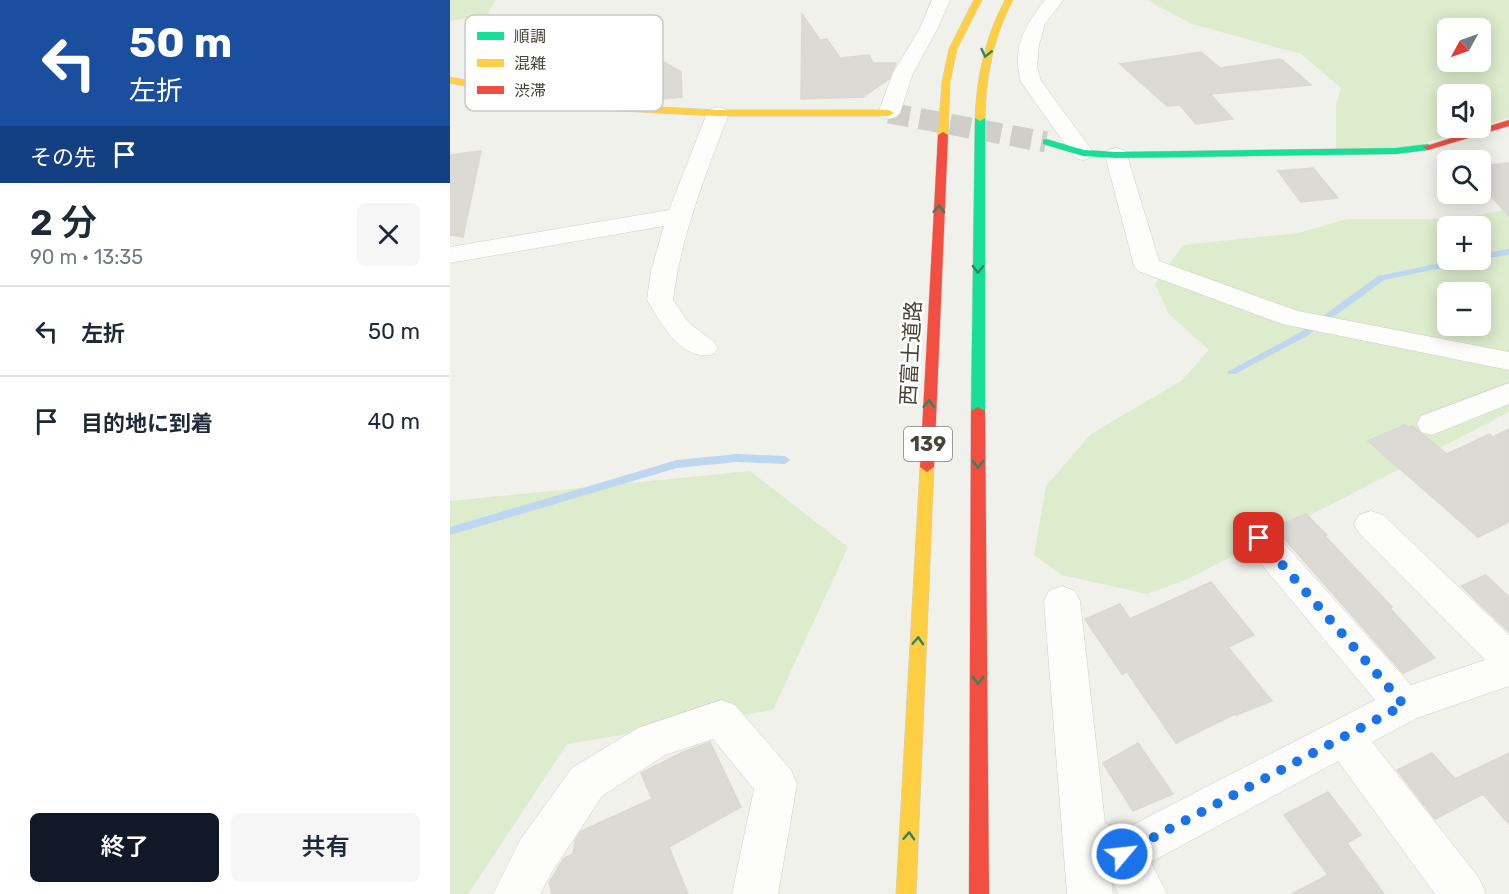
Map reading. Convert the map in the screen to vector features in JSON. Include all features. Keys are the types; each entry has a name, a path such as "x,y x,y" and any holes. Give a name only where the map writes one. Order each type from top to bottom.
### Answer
{"main road":[{"name":"西富士道路","path":"906,894 946,82 953,49 978,0"},
{"name":"139","path":"979,894 978,278 981,82 986,50 993,28 1009,0"},
{"path":"450,80 465,83"},
{"path":"663,110 718,113 889,113"},
{"path":"1046,142 1083,153 1116,155 1396,151 1423,148 1509,123"}],"street":[{"path":"889,113 903,73 928,30 941,0"},
{"path":"1054,0 1036,23 1029,45 1027,67 1031,82 1083,153"},
{"path":"704,348 679,329 660,300 664,271 679,216 718,113"},
{"path":"1116,155 1147,266 1292,318 1509,361"},
{"path":"450,255 679,216"},
{"path":"1432,424 1509,393"},
{"path":"1371,524 1509,659"},
{"path":"1259,538 1404,705"},
{"path":"1062,601 1104,845 1090,894"},
{"path":"1104,845 1344,737 1404,705 1509,669"},
{"path":"516,894 536,856 587,782 652,741 721,718 776,784 755,894"},
{"path":"1344,737 1463,894"},
{"path":"1104,845 1144,894"}],"green space":[{"path":"450,0 495,0 488,14 465,15 465,18 450,21"},
{"path":"1147,0 1509,0 1509,118 1491,123 1491,84 1437,84 1437,138 1442,138 1416,146 1336,152 1336,105 1341,88 1301,54 1192,24"},
{"path":"1509,209 1509,412 1188,579 1147,594 1062,575 1034,555 1046,486 1091,434 1181,381 1209,350 1169,314 1155,284 1183,245 1298,233 1347,219 1437,219 1437,270 1491,270 1491,216 1474,216"},
{"path":"750,471 848,547 773,710 567,744 468,894 450,894 450,501"}],"building":[{"path":"802,14 820,40 827,39 840,58 869,55 873,63 896,63 889,79 863,97 801,99"},
{"path":"1201,52 1220,68 1281,59 1311,85 1210,94 1233,119 1196,124 1180,105 1167,106 1120,64"},
{"path":"663,62 681,72 682,97 663,99"},
{"path":"481,151 463,237 450,235 450,155"},
{"path":"1509,163 1509,216 1491,196 1491,165"},
{"path":"1313,168 1338,198 1301,202 1278,171"},
{"path":"1405,425 1408,428 1412,426 1447,454 1490,434 1493,437 1509,429 1509,522 1478,537 1368,441"},
{"path":"1306,514 1392,607 1390,608 1435,658 1403,673 1274,527"},
{"path":"1486,575 1509,597 1509,632 1461,586"},
{"path":"1211,582 1254,635 1228,647 1272,701 1235,714 1176,743 1127,672 1122,674 1085,619 1120,604 1130,619"},
{"path":"710,742 741,807 669,847 688,894 552,894 549,883 564,858 573,854 575,841 581,831 652,799 641,773 683,752"},
{"path":"1138,743 1173,794 1133,811 1103,763"},
{"path":"1432,753 1455,779 1509,753 1509,824 1483,794 1435,819 1397,770"},
{"path":"1328,792 1361,835 1347,843 1384,894 1292,894 1328,875 1284,815"}],"waterway":[{"path":"1491,255 1509,252"},
{"path":"1232,372 1304,334 1381,278 1437,266"},
{"path":"450,531 677,464 737,458 785,460"}],"tunnel":[{"path":"889,113 1046,142"}],"traffic: fast":[{"path":"978,411 980,118"},
{"path":"1046,142 1083,153 1116,155 1396,151 1428,147"}],"traffic: slow":[{"path":"943,135 946,82 953,49 978,0"},
{"path":"980,118 982,87 990,43 1009,0"},
{"path":"450,80 465,83"},
{"path":"663,110 718,113 889,113"},
{"path":"906,894 927,467"}],"traffic: jam":[{"path":"1428,147 1509,123"},
{"path":"927,467 943,135"},
{"path":"978,411 979,894"}],"route":[{"path":"1122,854 1404,705 1259,538"}]}
